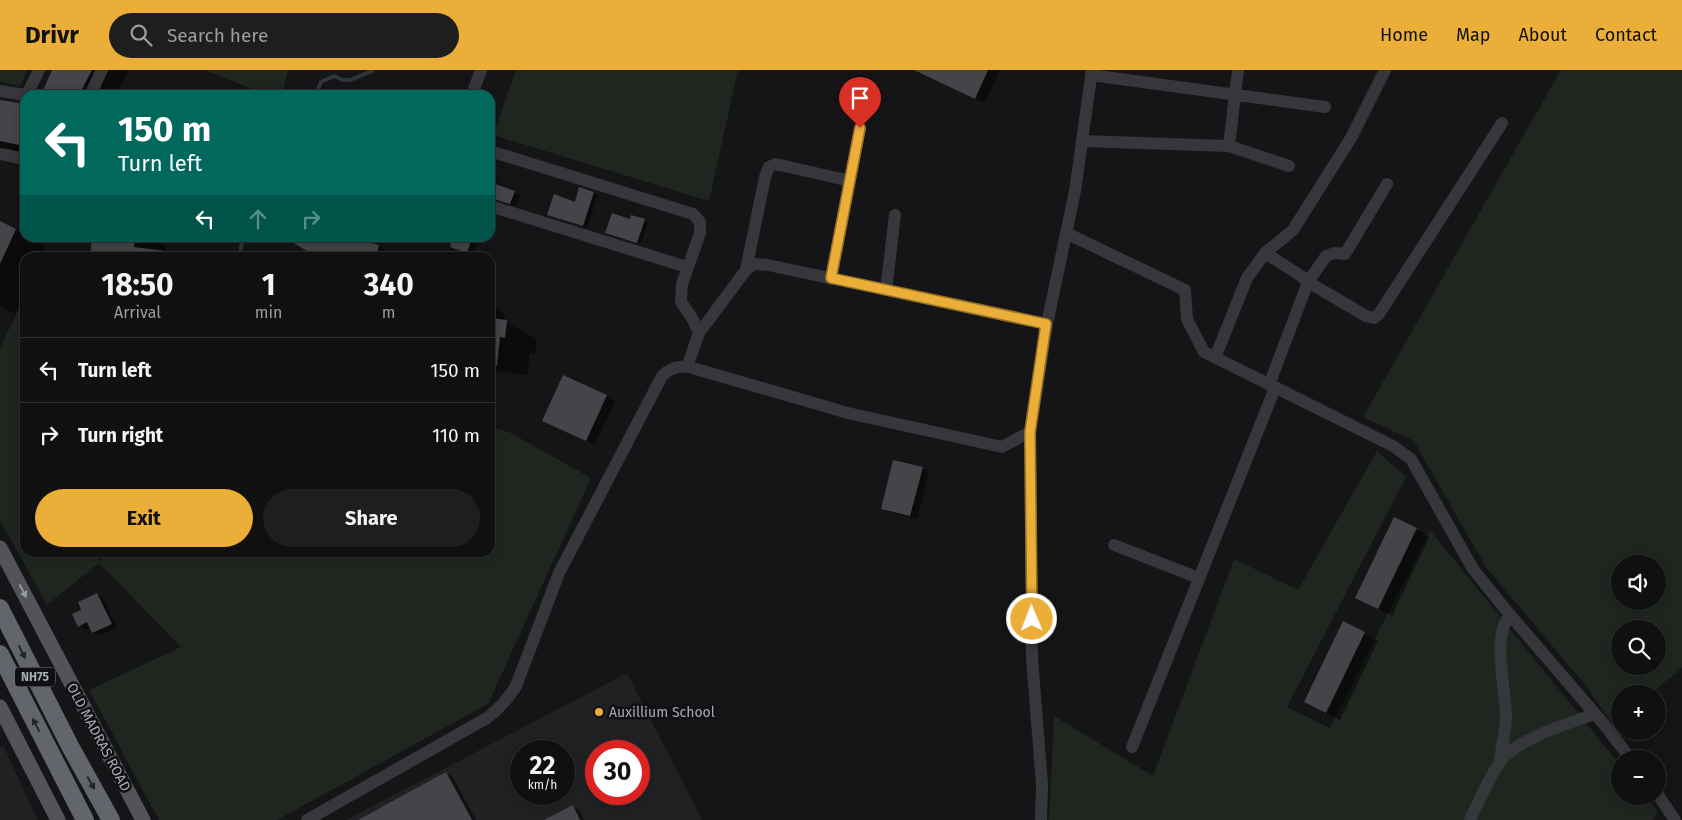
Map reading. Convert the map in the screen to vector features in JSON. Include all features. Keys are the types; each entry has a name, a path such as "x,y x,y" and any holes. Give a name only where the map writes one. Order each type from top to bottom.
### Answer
{"highway":[{"name":"OLD MADRAS ROAD","path":"0,608 70,746 111,820"},
{"name":"NH75","path":"0,654 85,820"}],"main road":[{"name":"OLD MADRAS ROAD","path":"0,548 143,820"},
{"path":"0,707 58,820"}],"street":[{"path":"29,90 39,70"},
{"path":"92,90 102,70"},
{"path":"474,90 481,70"},
{"path":"1229,146 1238,70"},
{"path":"1214,358 1247,278 1265,253 1293,230 1350,138 1385,70"},
{"path":"1041,820 1042,786 1032,657 1030,432 1046,324 1075,191 1091,73 1325,108"},
{"path":"0,91 20,94"},
{"path":"1265,253 1308,282 1366,316 1374,318 1379,314 1502,123"},
{"path":"831,278 860,128"},
{"path":"1082,141 1229,146 1289,166"},
{"path":"495,153 693,214 700,222 700,233 682,284 681,302 699,333"},
{"path":"0,154 20,158"},
{"path":"746,270 765,177 770,167 776,164 850,181"},
{"path":"1132,747 1272,386 1308,282 1326,256 1334,253 1345,254 1387,184"},
{"path":"495,208 687,267"},
{"path":"886,290 895,215"},
{"path":"1066,233 1185,290 1187,319 1204,352 1393,446 1411,459 1473,569 1624,750"},
{"path":"687,367 699,333 746,270 754,264 831,278 1046,324"},
{"path":"307,820 486,718 510,696 516,686 559,574 662,376 672,368 687,367 848,413 1002,447 1030,432"},
{"path":"1114,545 1199,578"},
{"path":"1470,820 1500,760 1506,719 1501,670 1502,632 1504,622 1510,615"},
{"path":"1500,760 1512,750 1544,732 1595,714"},
{"path":"1665,805 1676,820"}],"shaded area":[{"path":"0,70 27,70 20,86 0,82"},
{"path":"204,70 288,70 283,90 255,90"},
{"path":"516,70 738,70 709,201 495,136 495,129"},
{"path":"1561,70 1682,70 1682,668 1661,685 1611,685 1611,722 1587,687 1486,567 1414,441 1363,417"},
{"path":"20,306 20,556 0,520 0,348"},
{"path":"495,428 511,433 591,478 488,704 277,820 159,820 89,690 181,647 99,563 47,605 20,557 98,557 99,562 102,557 495,557"},
{"path":"1377,451 1406,477 1287,707 1330,728 1430,530 1611,754 1611,805 1652,805 1658,812 1652,820 1049,820 1054,716 1153,776 1234,559 1298,590"},
{"name":"Auxillium School","path":"627,673 702,820 346,820"},
{"path":"3,745 38,820 0,820 0,747"}],"building":[{"path":"52,70 92,70 82,90 43,90"},
{"path":"914,70 988,70 975,99"},
{"path":"0,100 20,103 20,145 0,141"},
{"path":"495,184 515,191 510,204 495,200"},
{"path":"579,187 594,192 583,226 547,215 554,194 575,202"},
{"path":"612,213 630,219 631,215 645,219 637,243 605,233"},
{"path":"0,221 16,229 0,264"},
{"path":"92,242 135,242 134,247 166,251 166,252 91,252"},
{"path":"292,242 367,242 379,245 377,252 309,252"},
{"path":"452,242 471,242 467,252 450,247"},
{"path":"495,319 507,320 505,338 500,337 497,366 495,366"},
{"path":"563,375 607,395 586,441 542,421"},
{"path":"893,460 923,467 910,516 881,509"},
{"path":"1394,517 1417,528 1378,609 1355,598"},
{"path":"97,593 112,624 92,633 87,622 78,627 72,614 81,610 78,602"},
{"path":"1343,621 1365,632 1326,713 1304,702"},
{"path":"446,772 472,820 358,820"},
{"path":"573,805 580,820 544,820"}],"waterway":[{"path":"318,90 321,82 334,76 343,80 350,80 372,71"},
{"path":"240,252 243,242"}],"place":[{"name":"Auxillium School","path":"599,712"}],"route":[{"path":"860,128 831,278 1046,324 1030,432 1032,619"}]}
